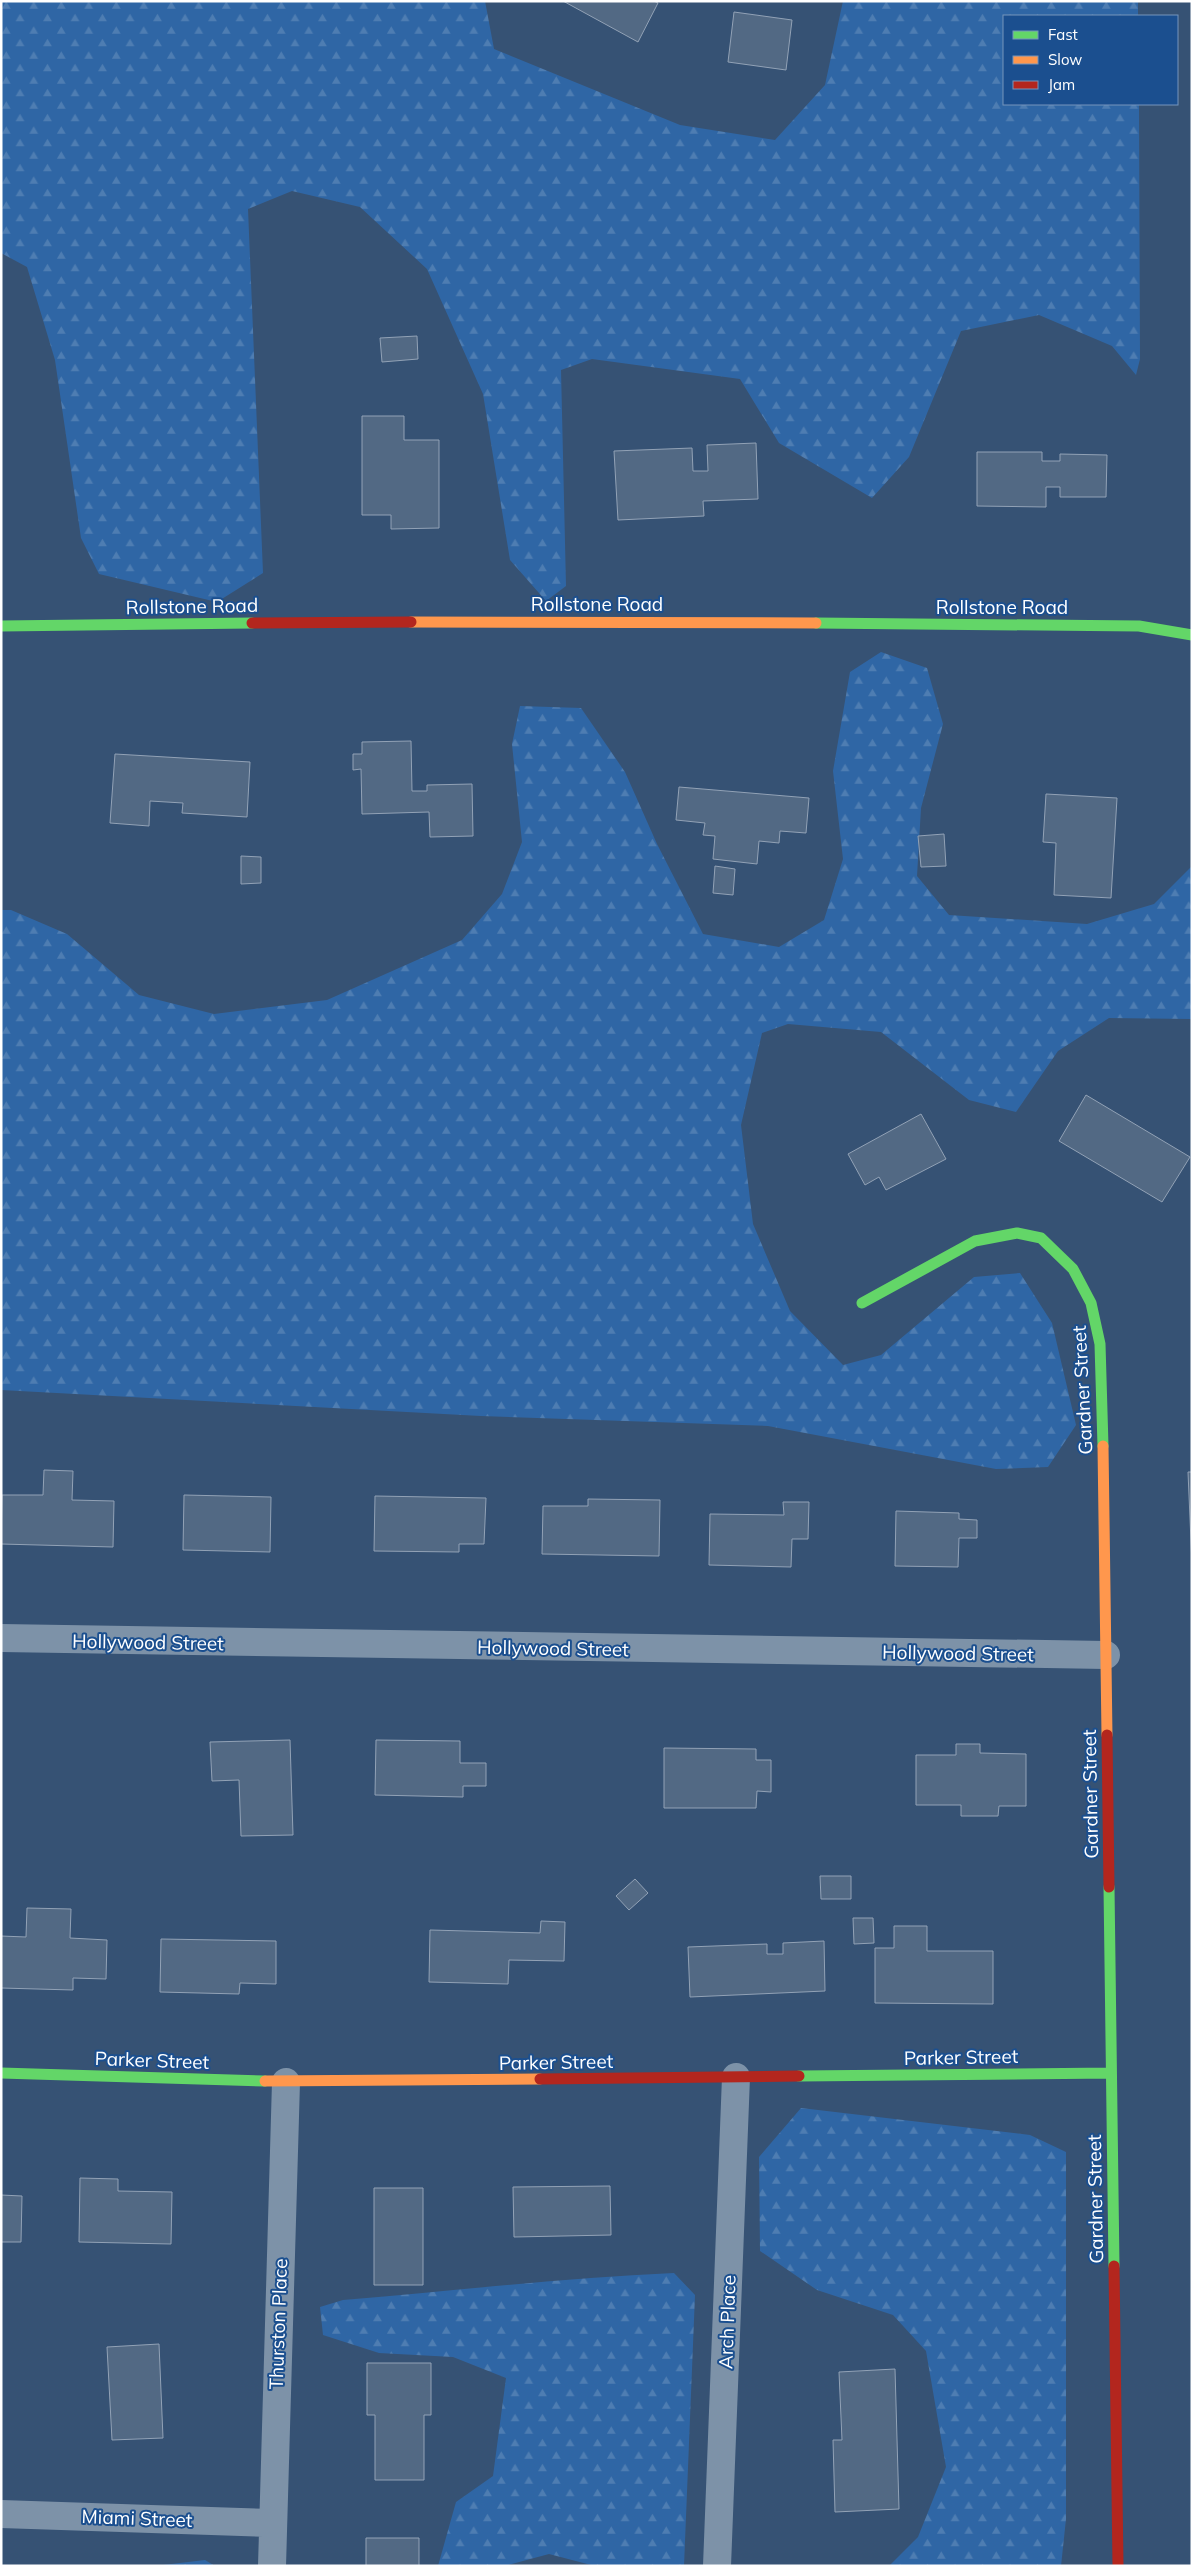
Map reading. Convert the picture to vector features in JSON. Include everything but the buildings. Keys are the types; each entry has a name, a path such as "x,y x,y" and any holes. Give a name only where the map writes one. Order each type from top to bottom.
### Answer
{"street":[{"name":"Rollstone Road","path":"1,626 484,621 1090,625 1139,626 1192,635"},
{"name":"Gardner Street","path":"862,1303 975,1241 998,1235 1017,1233 1041,1238 1073,1269 1091,1303 1100,1344 1118,2566"},
{"name":"Hollywood Street","path":"1,1638 1106,1655"},
{"name":"Parker Street","path":"1,2073 286,2082 1111,2073"},
{"name":"Arch Place","path":"718,2566 736,2077"},
{"name":"Thurston Place","path":"272,2566 286,2082"},
{"name":"Miami Street","path":"1,2514 272,2523"}],"green space":[{"path":"1,1 485,1 494,49 680,125 775,140 825,85 843,1 1138,1 1138,15 1003,15 1003,105 1139,105 1140,359 1136,375 1112,346 1039,315 961,331 909,457 872,498 779,443 740,379 592,359 561,370 566,586 546,601 510,560 483,394 427,269 360,207 292,191 248,209 263,573 217,602 99,574 81,538 55,360 27,267 1,253"},
{"path":"881,652 927,668 943,724 921,808 917,876 949,915 1087,924 1154,904 1192,866 1192,1019 1109,1018 1058,1051 1016,1112 969,1100 881,1032 788,1024 762,1033 741,1125 753,1224 790,1311 843,1365 881,1355 974,1277 1020,1273 1052,1323 1076,1425 1048,1467 996,1469 768,1426 481,1416 1,1390 1,910 11,910 67,934 139,995 214,1014 327,1000 462,940 502,894 522,842 512,744 520,706 581,708 625,772 657,844 703,934 779,947 824,920 843,859 833,771 850,672"},
{"path":"801,2108 1030,2135 1066,2152 1066,2519 1061,2566 889,2566 918,2537 946,2467 926,2351 893,2315 817,2290 760,2251 759,2157"},
{"path":"674,2273 695,2295 684,2566 595,2566 549,2554 504,2566 438,2566 456,2502 493,2476 506,2378 453,2357 379,2353 323,2335 320,2307 343,2300 549,2281"},
{"path":"205,2560 215,2566 161,2566 163,2565"}],"traffic: fast":[{"path":"1,626 252,623"},
{"path":"816,623 1139,626 1192,635"},
{"path":"862,1303 975,1241 1017,1233 1041,1238 1073,1269 1091,1303 1100,1344 1103,1446"},
{"path":"1109,1887 1114,2266"},
{"path":"1,2073 265,2081"},
{"path":"799,2076 1111,2073"}],"traffic: slow":[{"path":"411,622 816,623"},
{"path":"1103,1446 1107,1735"},
{"path":"265,2081 540,2079"}],"traffic: jam":[{"path":"252,623 411,622"},
{"path":"1107,1735 1109,1887"},
{"path":"540,2079 799,2076"},
{"path":"1114,2266 1118,2566"}]}
